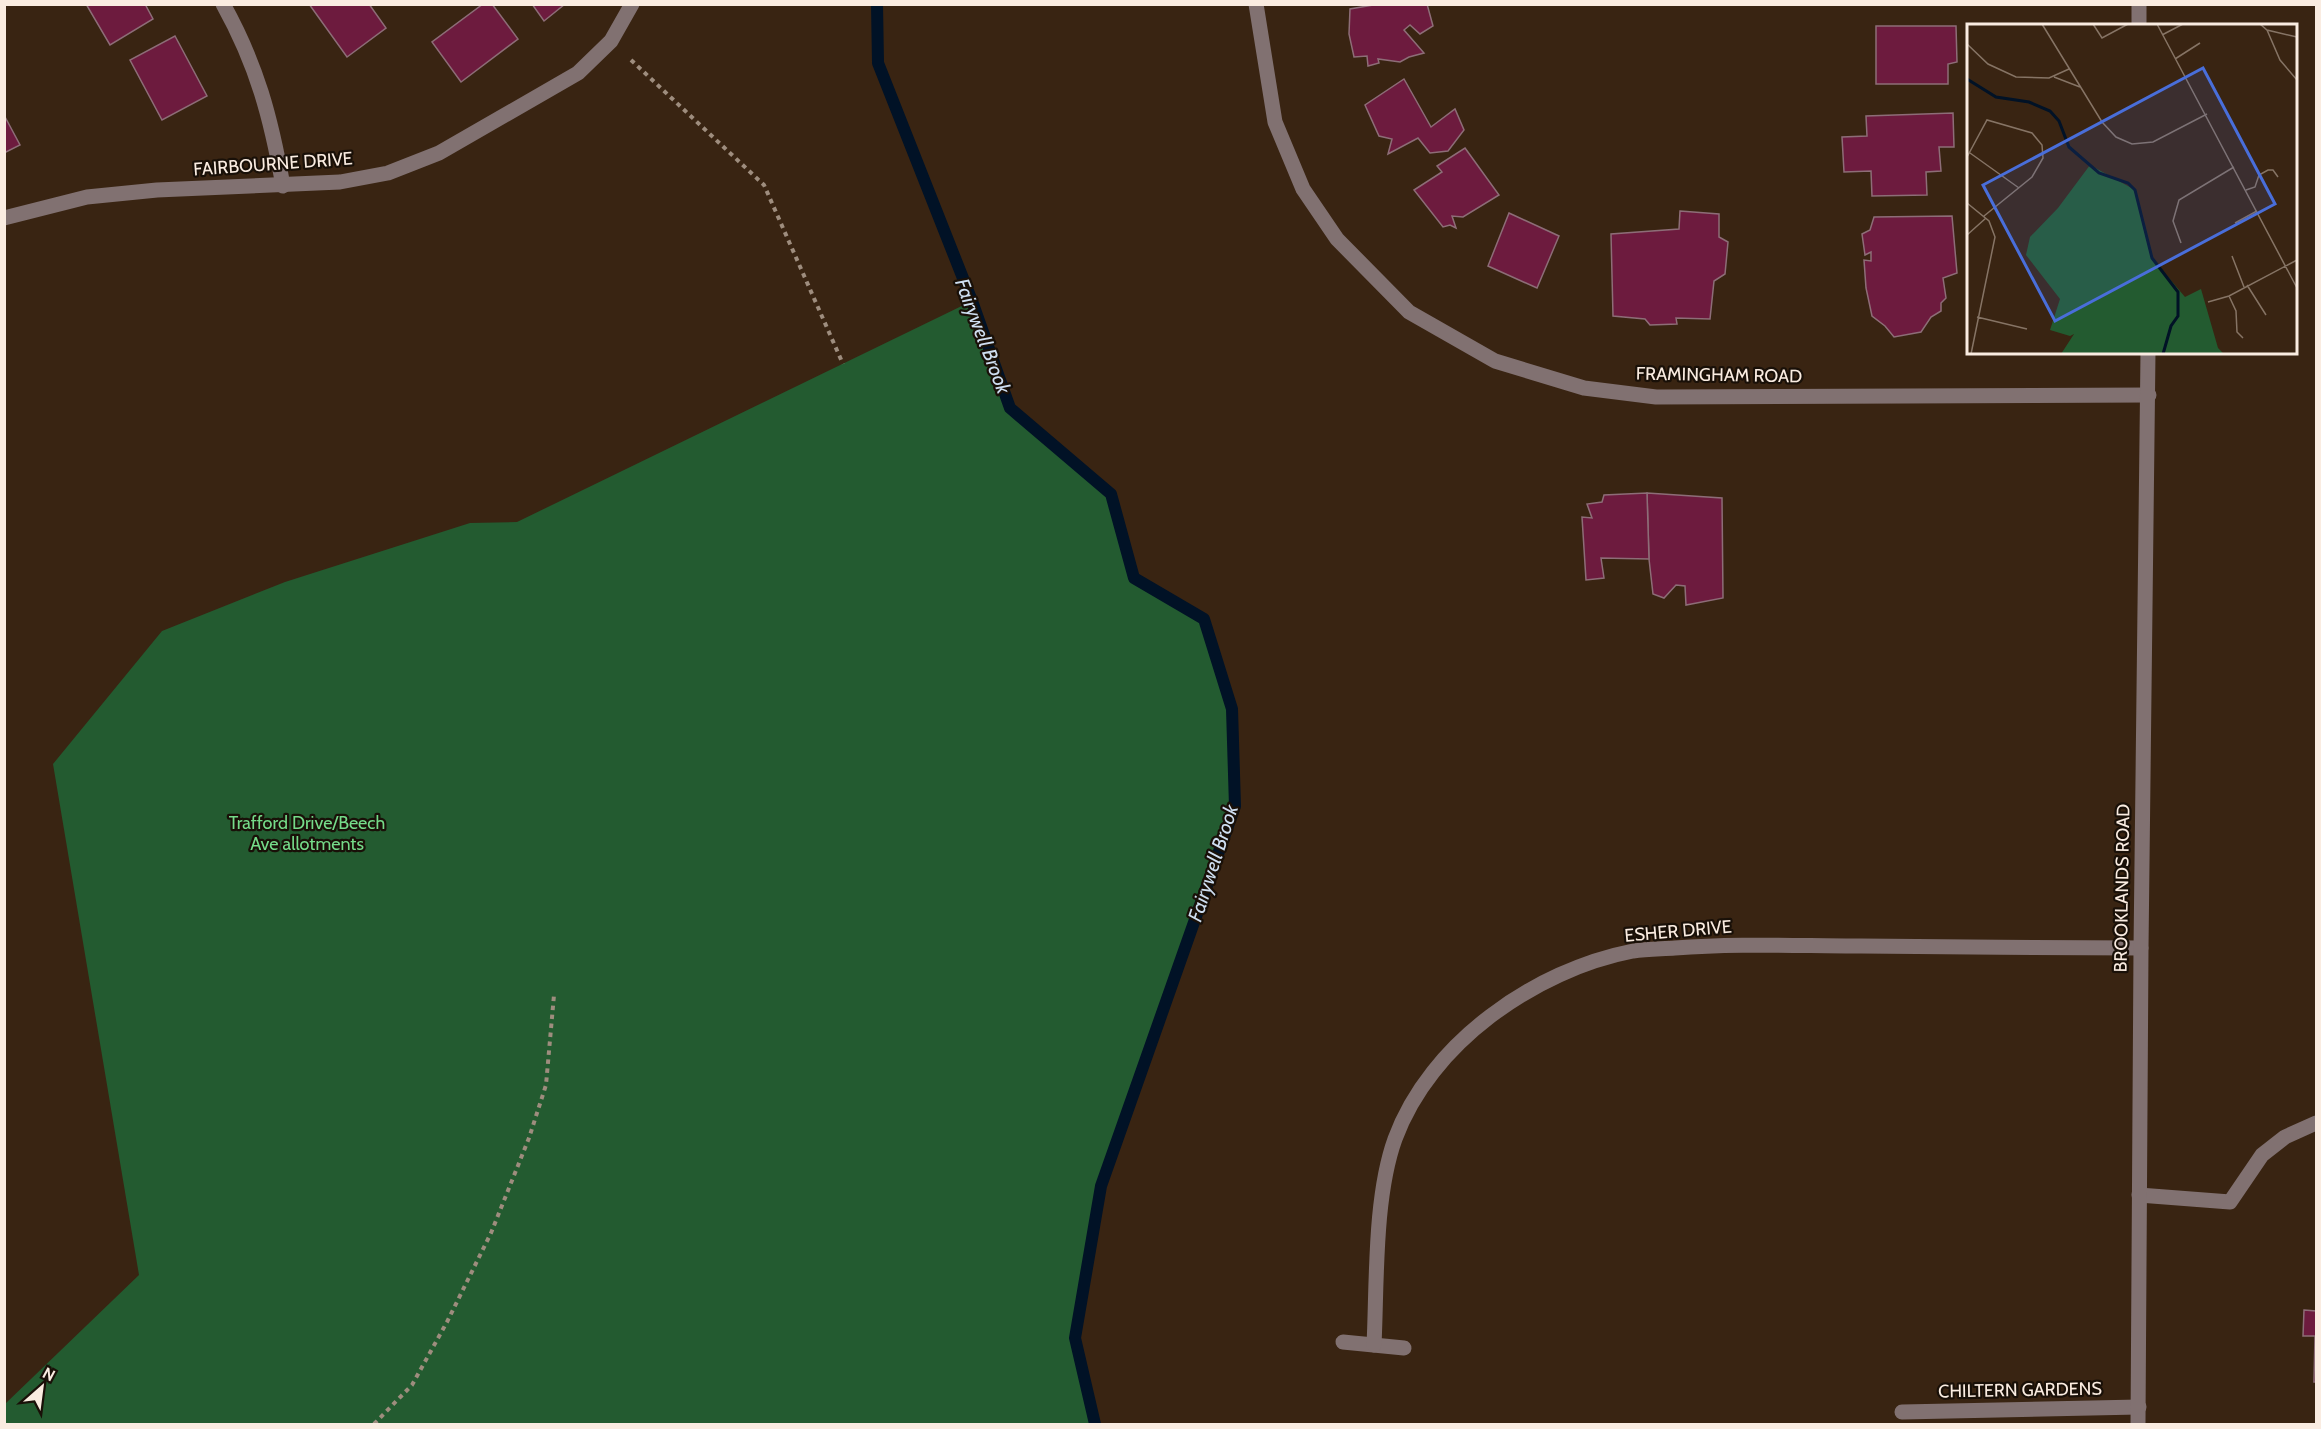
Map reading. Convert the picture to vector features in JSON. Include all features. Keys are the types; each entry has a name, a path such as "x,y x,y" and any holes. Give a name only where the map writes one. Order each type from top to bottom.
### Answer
{"street":[{"path":"223,4 239,32 259,80 273,129 283,186"},
{"name":"FAIRBOURNE DRIVE","path":"4,218 87,197 157,190 340,182 388,173 439,153 578,73 611,41 632,4"},
{"name":"FRAMINGHAM ROAD","path":"1256,4 1275,122 1303,189 1337,238 1409,312 1495,361 1584,388 1656,397 2149,395"},
{"path":"2139,4 2139,24"},
{"name":"BROOKLANDS ROAD","path":"2138,1425 2148,354"},
{"name":"ESHER DRIVE","path":"1374,1345 1381,1209 1389,1160 1401,1127 1422,1087 1455,1047 1483,1020 1545,982 1590,963 1634,951 1709,945 2141,948"},
{"path":"2139,1194 2230,1202 2262,1155 2285,1137 2316,1123"},
{"path":"1343,1342 1404,1348"},
{"name":"CHILTERN GARDENS","path":"1902,1412 2139,1407"}],"path":[{"path":"611,41 764,185 843,364"},
{"path":"374,1425 412,1386 491,1233 529,1138 546,1085 554,995"}],"green space":[{"name":"Trafford Drive/Beech Ave allotments","path":"972,301 1010,408 1111,494 1134,578 1204,619 1232,709 1235,806 1101,1186 1075,1338 1095,1424 5,1424 5,1404 139,1275 53,764 162,631 285,582 470,523 517,522"}],"building":[{"path":"86,4 145,4 153,19 110,45"},
{"path":"309,4 369,4 386,28 347,57"},
{"path":"483,4 492,4 518,39 461,82 432,42"},
{"path":"532,4 565,4 544,21"},
{"path":"1379,4 1427,4 1433,26 1420,34 1410,25 1404,30 1424,53 1400,62 1378,59 1379,63 1368,66 1367,56 1354,57 1349,34 1350,9"},
{"path":"1876,26 1956,26 1957,62 1948,64 1948,84 1876,84"},
{"path":"175,36 207,96 162,120 130,60"},
{"path":"1404,79 1431,127 1455,109 1464,130 1448,151 1430,153 1418,138 1388,154 1392,139 1379,136 1365,105"},
{"path":"1953,113 1954,147 1939,147 1941,171 1926,172 1927,195 1872,196 1871,171 1844,172 1842,137 1867,136 1866,116"},
{"path":"4,115 20,145 4,153"},
{"path":"1465,148 1499,195 1463,217 1452,216 1456,228 1450,225 1443,227 1414,190 1442,172 1437,166"},
{"path":"1680,211 1719,214 1719,237 1728,242 1725,274 1714,281 1710,319 1676,318 1677,324 1650,325 1645,319 1613,316 1611,234 1679,229"},
{"path":"1509,213 1559,236 1537,288 1488,266"},
{"path":"1952,216 1957,273 1943,278 1946,298 1941,303 1941,311 1931,317 1921,332 1894,337 1872,316 1866,288 1864,260 1871,261 1871,252 1865,255 1862,234 1870,230 1874,217"},
{"path":"1647,493 1722,498 1723,598 1686,605 1685,586 1676,585 1664,598 1653,594 1649,559"},
{"path":"1647,493 1649,559 1601,558 1604,578 1586,580 1582,517 1592,518 1587,504 1602,502 1604,495"},
{"path":"2304,1310 2316,1311 2316,1382 2314,1382 2315,1336 2303,1336"}],"waterway":[{"name":"Fairywell Brook","path":"877,4 878,63 972,301 1010,408 1111,494 1134,578 1204,619 1232,709 1235,806 1101,1186 1075,1338 1095,1424"}]}
